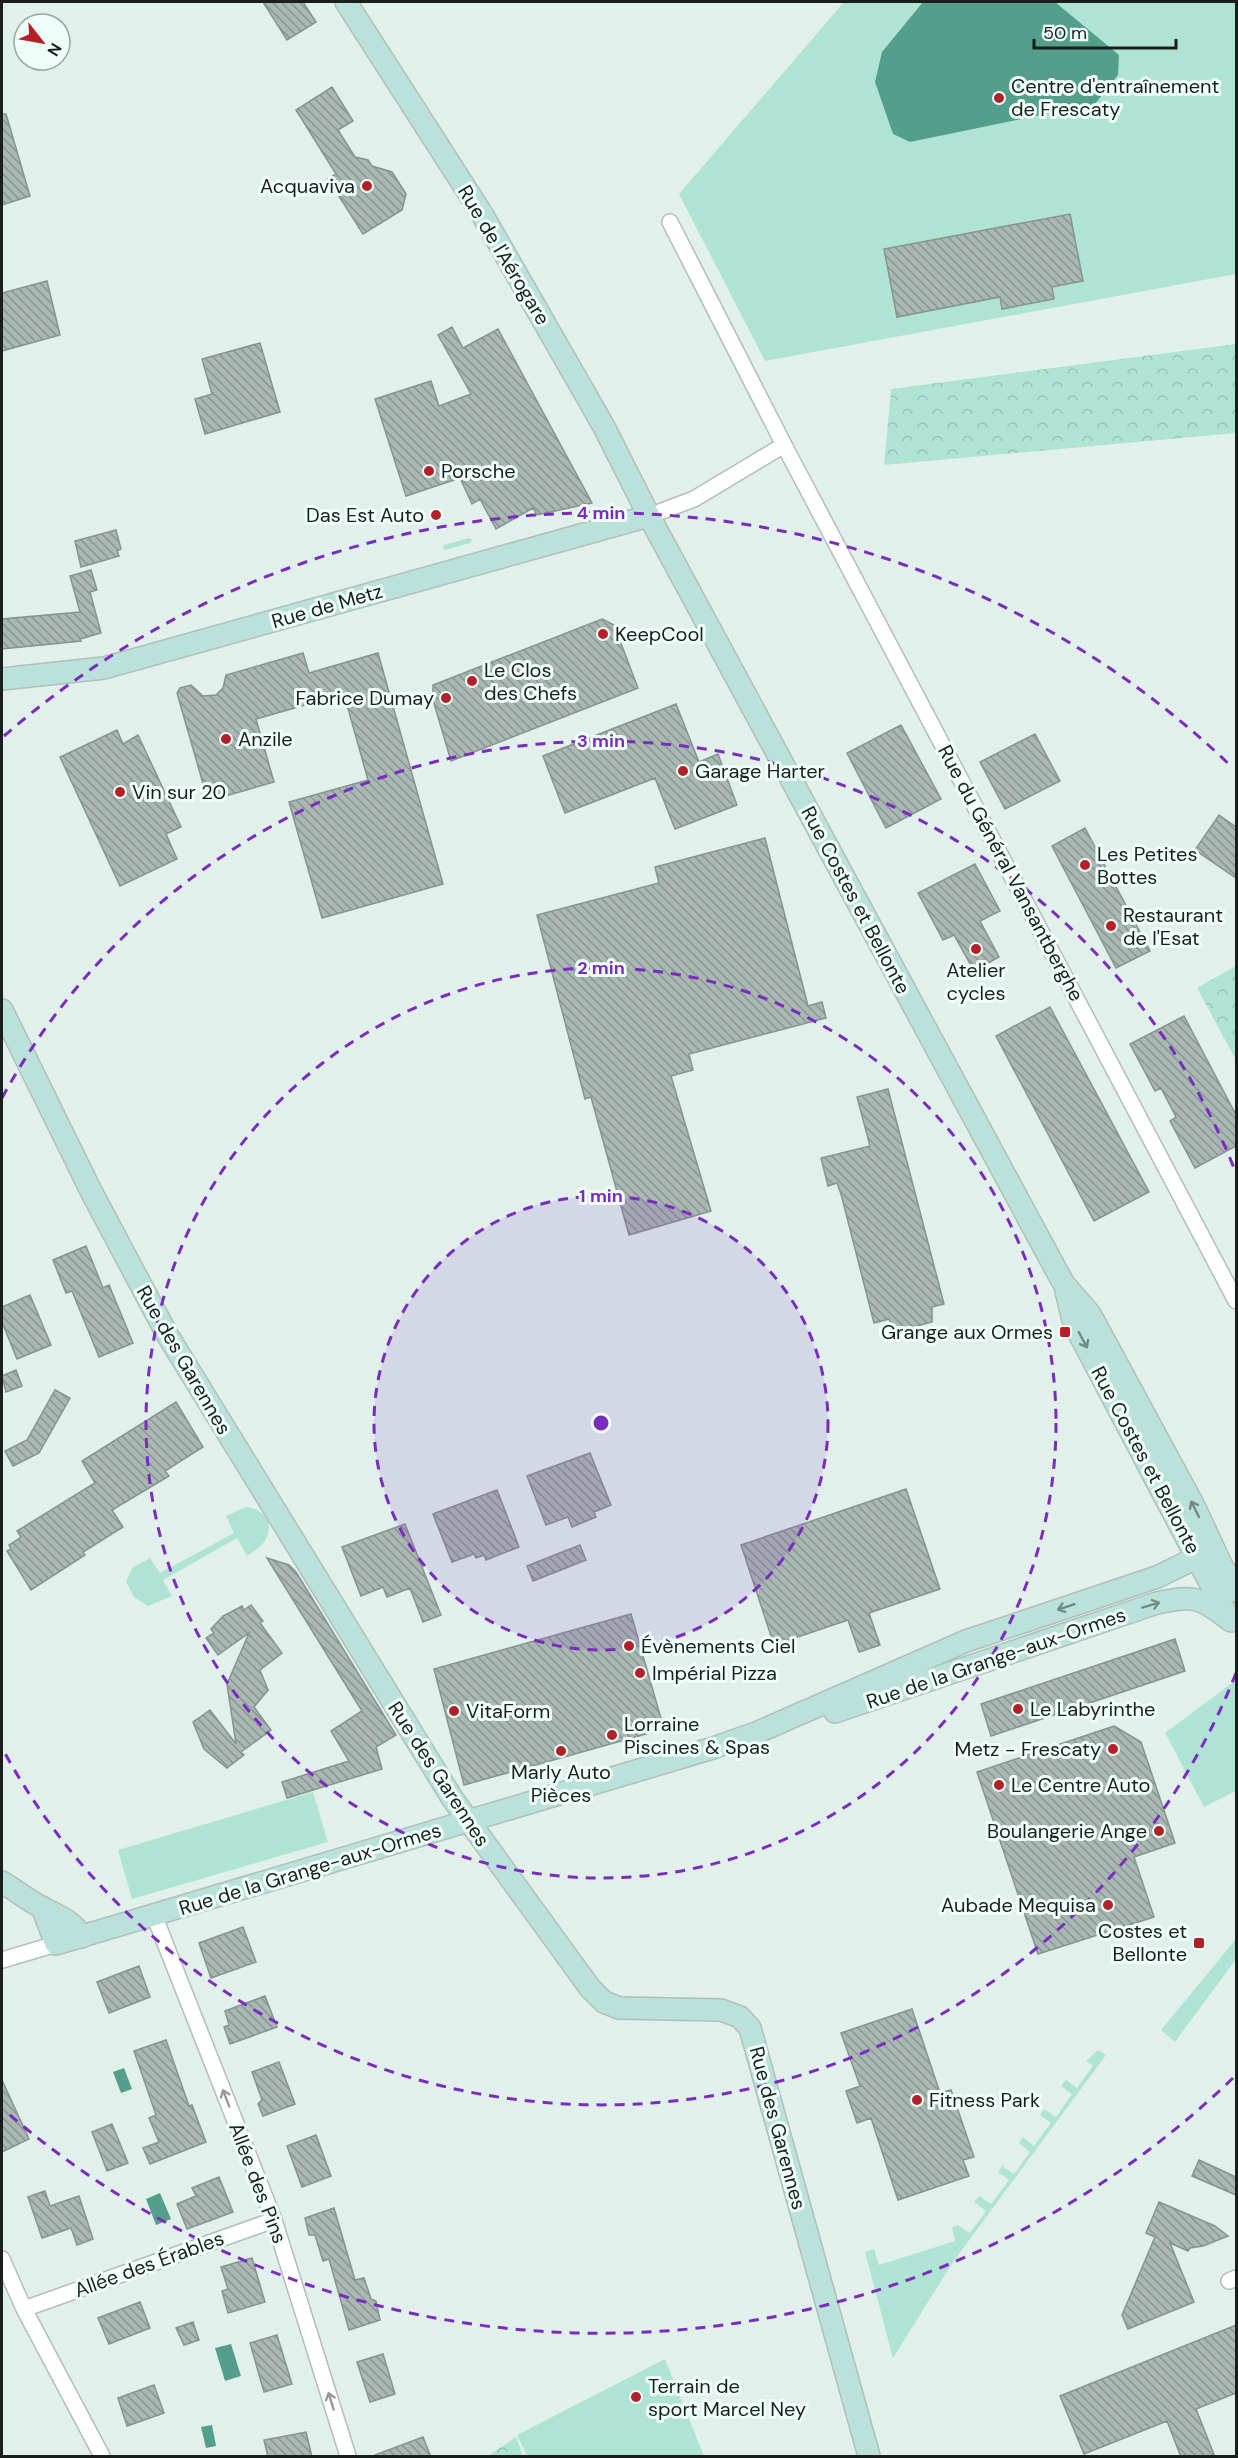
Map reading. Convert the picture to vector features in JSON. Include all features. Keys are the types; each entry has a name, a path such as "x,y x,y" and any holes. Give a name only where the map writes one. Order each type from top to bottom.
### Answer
{"street":[{"name":"Rue de l'Aérogare","path":"346,2 472,198 603,424 649,516"},
{"name":"Rue du Général Vansantberghe","path":"670,222 784,445 1236,1301"},
{"path":"649,516 694,499 784,445"},
{"name":"Rue de Metz","path":"2,679 104,668 649,516"},
{"name":"Rue Costes et Bellonte","path":"649,516 1064,1284 1090,1314 1194,1506 1236,1591"},
{"name":"Rue des Garennes","path":"2,1010 97,1203 168,1336 301,1556 469,1821 590,1988 604,2002 630,2010 722,2010 740,2017 750,2028 869,2457"},
{"name":"Rue Costes et Bellonte","path":"1064,1284 1074,1324 1234,1627"},
{"path":"1198,1557 1220,1562"},
{"name":"Rue de la Grange-aux-Ormes","path":"756,1733 966,1641 1157,1577 1198,1557"},
{"name":"Rue de la Grange-aux-Ormes","path":"2,1960 686,1757 756,1733 845,1709 1157,1603 1187,1597 1208,1604 1234,1627"},
{"path":"2,1882 42,1907 59,1914 76,1927 82,1937"},
{"path":"42,1907 56,1944"},
{"name":"Allée des Pins","path":"154,1915 274,2220 348,2457"},
{"name":"Allée des Érables","path":"24,2309 274,2220"},
{"path":"2,2259 24,2309 102,2457"}],"green space":[{"name":"Centre d'entraînement de Frescaty","path":"844,2 1236,2 1236,274 765,361 679,194"},
{"path":"1236,344 1236,433 884,465 891,389"},
{"path":"469,538 472,540 470,543 445,550 442,548 444,545"},
{"path":"1236,966 1236,1060 1197,988"},
{"path":"246,1507 253,1508 268,1520 267,1537 257,1549 247,1556 237,1538 163,1580 172,1596 148,1606 134,1597 126,1582 132,1568 150,1558 160,1573 234,1533 226,1516"},
{"path":"1236,1680 1236,1791 1204,1807 1165,1733"},
{"path":"313,1792 328,1842 132,1899 118,1850"},
{"path":"1236,1939 1236,1959 1175,2042 1161,2030"},
{"path":"1098,2050 1106,2055 953,2262 893,2358 865,2252 874,2249 879,2265 955,2241 952,2227 958,2225 970,2233 986,2211 974,2202 979,2196 991,2204 1009,2180 998,2172 1002,2166 1014,2174 1030,2152 1019,2143 1023,2137 1034,2146 1051,2123 1040,2115 1044,2109 1056,2117 1072,2094 1061,2086 1066,2080 1077,2088 1093,2066 1086,2061"},
{"name":"Terrain de sport Marcel Ney","path":"665,2359 704,2456 527,2456 517,2435"},
{"path":"516,2437 523,2456 488,2456"}],"shaded area":[{"path":"923,2 1055,2 1119,55 1118,75 1095,104 910,142 893,134 875,82 882,52"},
{"path":"124,2068 132,2089 121,2093 113,2072"},
{"path":"160,2193 171,2219 156,2225 146,2199"},
{"path":"231,2344 241,2376 225,2381 215,2348"},
{"path":"212,2425 216,2446 206,2448 201,2427"}],"building":[{"path":"263,2 303,2 316,22 287,40"},
{"name":"Acquaviva","path":"332,87 353,121 338,130 355,157 368,160 372,166 392,172 406,194 402,210 363,234 328,179 336,174 296,110"},
{"path":"2,114 6,114 30,196 2,205"},
{"path":"1070,214 1083,281 1052,287 1054,299 1002,309 1000,297 897,317 884,249"},
{"path":"47,281 60,335 2,351 2,293"},
{"path":"452,327 463,348 498,329 592,503 537,515 533,508 496,529 480,499 472,504 460,478 406,496 375,399 431,381 439,406 471,394 438,335"},
{"path":"260,343 280,412 205,434 195,399 212,394 202,359"},
{"path":"116,530 121,549 117,551 119,556 81,567 75,541"},
{"path":"91,570 97,590 90,592 101,633 80,639 81,641 2,649 2,619 80,612 70,576"},
{"path":"602,619 614,625 638,688 451,761 433,700 433,685"},
{"path":"303,653 309,673 378,653 443,884 322,918 289,802 368,780 344,694 256,719 274,782 208,801 177,693 180,688 191,685 203,696 216,695 223,688 226,675"},
{"path":"676,704 699,762 718,754 737,805 675,829 655,778 565,813 543,756"},
{"path":"901,725 941,799 886,828 847,753"},
{"name":"Vin sur 20","path":"117,730 123,744 138,735 181,827 166,834 177,859 120,886 60,757"},
{"path":"1035,734 1060,781 1005,809 980,762"},
{"path":"1219,815 1236,827 1236,878 1195,850"},
{"path":"1085,828 1150,951 1116,968 1052,846"},
{"path":"765,838 808,1006 822,1002 826,1018 689,1054 693,1070 671,1076 711,1211 629,1235 591,1097 585,1099 537,915 659,883 655,867"},
{"path":"975,864 1000,911 980,921 999,957 974,971 954,935 943,940 918,893"},
{"path":"1050,1007 1149,1192 1094,1221 996,1036"},
{"path":"1184,1016 1236,1115 1236,1146 1195,1168 1170,1121 1176,1117 1161,1088 1155,1091 1130,1044"},
{"path":"888,1089 944,1304 932,1307 932,1322 894,1332 889,1319 874,1323 841,1194 837,1183 828,1186 821,1158 870,1146 857,1097"},
{"path":"86,1246 103,1288 109,1285 133,1343 99,1357 72,1291 66,1293 53,1260"},
{"path":"30,1295 51,1345 17,1359 2,1322 2,1307"},
{"path":"16,1370 22,1386 6,1392 2,1376"},
{"path":"55,1390 70,1398 39,1453 13,1466 5,1451 27,1440"},
{"path":"176,1402 203,1447 165,1471 169,1476 112,1510 123,1527 83,1552 85,1555 31,1590 7,1551 11,1549 9,1545 21,1537 17,1531 95,1483 82,1461"},
{"path":"590,1453 611,1505 594,1512 596,1517 572,1527 568,1517 546,1525 527,1476"},
{"path":"906,1489 940,1589 869,1613 880,1645 859,1652 848,1620 774,1645 741,1545"},
{"path":"497,1490 519,1547 486,1560 484,1555 476,1558 474,1554 452,1562 433,1514"},
{"path":"405,1524 441,1615 423,1622 410,1588 387,1597 383,1587 361,1596 342,1547"},
{"path":"580,1545 586,1560 533,1581 527,1566"},
{"path":"267,1558 289,1565 296,1572 396,1735 376,1747 382,1769 287,1798 282,1782 349,1761 331,1731 362,1711"},
{"path":"251,1605 263,1621 260,1623 282,1653 260,1670 268,1690 254,1707 271,1730 241,1752 244,1755 227,1768 204,1749 193,1722 210,1710 236,1744 227,1684 249,1633 218,1655 206,1638 214,1633 211,1629 223,1616 242,1606 244,1610"},
{"path":"631,1614 664,1729 464,1785 434,1669"},
{"path":"1175,1639 1185,1671 991,1736 981,1704"},
{"path":"1114,1726 1141,1742 1175,1843 1134,1857 1154,1917 1038,1954 977,1772"},
{"path":"243,1927 256,1962 211,1978 199,1943"},
{"path":"139,1966 150,1997 109,2013 97,1982"},
{"path":"265,1996 277,2027 230,2044 224,2027 229,2025 225,2011"},
{"path":"912,2009 940,2093 951,2090 974,2157 963,2160 969,2176 898,2200 871,2118 857,2123 846,2091 860,2086 841,2033"},
{"path":"166,2040 189,2106 192,2105 206,2142 150,2164 143,2148 159,2142 149,2118 156,2115 134,2051"},
{"path":"279,2062 295,2104 263,2116 258,2104 262,2100 252,2072"},
{"path":"2,2080 29,2139 2,2152"},
{"path":"112,2124 128,2163 107,2171 92,2132"},
{"path":"316,2135 331,2176 302,2187 287,2146"},
{"path":"1199,2160 1236,2177 1236,2195 1192,2176"},
{"path":"219,2177 233,2212 187,2229 177,2204 196,2196 192,2188"},
{"path":"45,2191 50,2206 79,2196 93,2239 77,2245 71,2228 42,2238 28,2197"},
{"path":"1159,2202 1215,2226 1228,2236 1203,2246 1190,2248 1188,2251 1170,2243 1194,2302 1128,2329 1122,2315 1155,2237 1146,2233"},
{"path":"334,2208 355,2280 364,2278 371,2299 376,2301 380,2320 349,2330 329,2259 323,2261 315,2235 309,2235 305,2218"},
{"path":"252,2258 265,2302 228,2313 222,2291 228,2289 221,2267"},
{"path":"140,2302 150,2328 109,2344 98,2318"},
{"path":"193,2322 199,2340 184,2345 176,2328"},
{"path":"1236,2325 1236,2393 1196,2409 1215,2457 1181,2457 1167,2421 1084,2454 1060,2396"},
{"path":"277,2335 292,2384 264,2392 250,2343"},
{"path":"383,2354 395,2394 370,2402 357,2362"},
{"path":"154,2385 164,2413 127,2426 118,2398"},
{"path":"306,2432 312,2457 268,2457 264,2440"},
{"path":"423,2437 431,2457 375,2457 375,2455"}],"place":[{"name":"Centre d'entraînement de Frescaty","path":"999,98"},
{"name":"Acquaviva","path":"367,186"},
{"name":"Porsche","path":"429,471"},
{"name":"Das Est Auto","path":"436,515"},
{"name":"KeepCool","path":"603,634"},
{"name":"Le Clos des Chefs","path":"472,681"},
{"name":"Fabrice Dumay","path":"446,698"},
{"name":"Anzile","path":"226,739"},
{"name":"Garage Harter","path":"683,771"},
{"name":"Vin sur 20","path":"120,792"},
{"name":"Les Petites Bottes","path":"1085,865"},
{"name":"Restaurant de l'Esat","path":"1111,926"},
{"name":"Atelier cycles","path":"976,949"},
{"name":"Grange aux Ormes","path":"1065,1332"},
{"name":"Évènements Ciel","path":"629,1646"},
{"name":"Impérial Pizza","path":"640,1673"},
{"name":"Le Labyrinthe","path":"1018,1709"},
{"name":"VitaForm","path":"454,1711"},
{"name":"Lorraine Piscines & Spas","path":"612,1735"},
{"name":"Metz - Frescaty","path":"1113,1749"},
{"name":"Marly Auto Pièces","path":"561,1751"},
{"name":"Le Centre Auto","path":"999,1785"},
{"name":"Boulangerie Ange","path":"1159,1831"},
{"name":"Aubade Mequisa","path":"1108,1905"},
{"name":"Costes et Bellonte","path":"1199,1943"},
{"name":"Fitness Park","path":"917,2100"},
{"name":"Terrain de sport Marcel Ney","path":"636,2397"}]}
